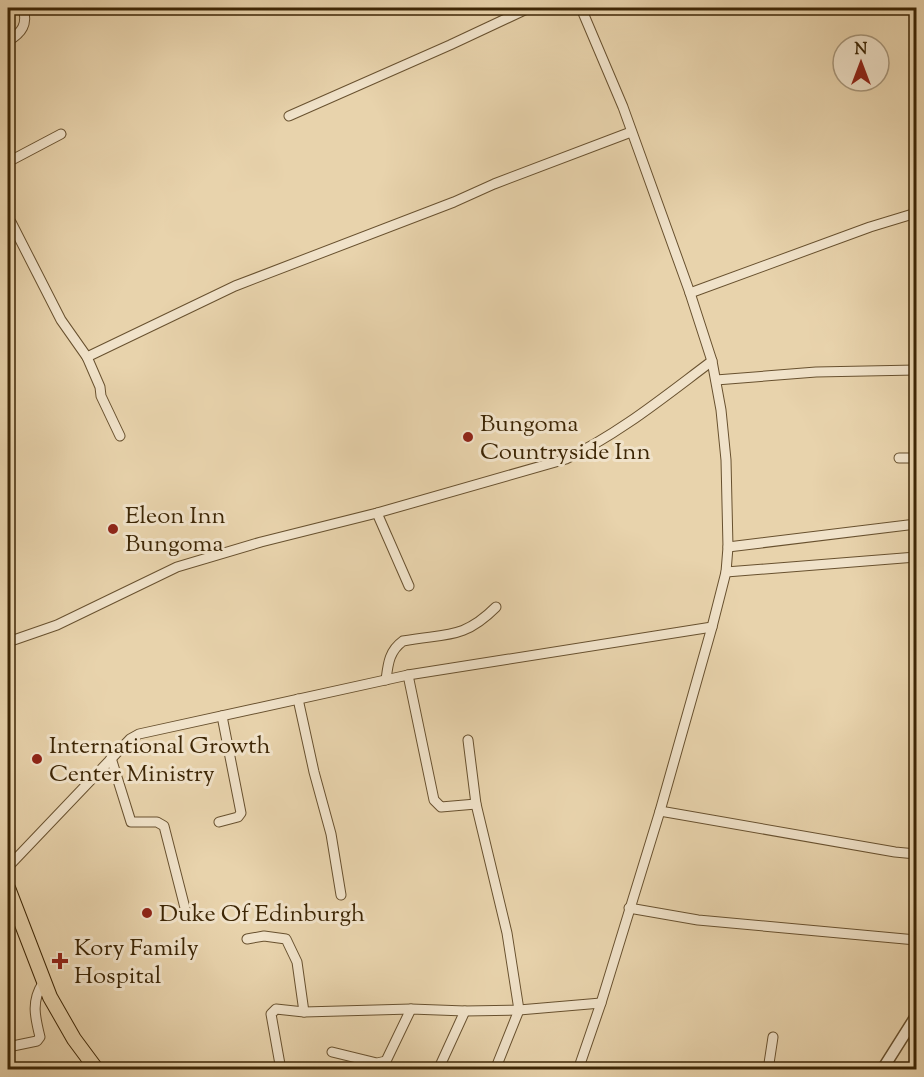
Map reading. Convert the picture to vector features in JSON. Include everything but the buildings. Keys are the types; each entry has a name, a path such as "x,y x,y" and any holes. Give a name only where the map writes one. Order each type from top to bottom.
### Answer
{"main road":[{"path":"8,888 14,920 43,983 74,1039 97,1070"}],"street":[{"path":"8,41 21,32 24,26 26,20 23,8"},
{"path":"289,116 529,8"},
{"path":"578,1070 660,811 712,627 726,572 729,548 726,460 712,361 623,107 580,8"},
{"path":"87,357 235,286 631,132"},
{"path":"8,162 61,134"},
{"path":"690,293 870,227 916,213 916,220"},
{"path":"8,220 62,320 87,357 100,387 101,396 120,436"},
{"path":"8,642 57,625 177,567 566,459 618,430 712,361"},
{"path":"716,380 816,372 916,370"},
{"path":"899,458 916,458"},
{"path":"376,513 409,586"},
{"path":"729,548 916,524"},
{"path":"726,572 916,557"},
{"path":"386,680 389,658 403,641 461,632 481,622 496,607"},
{"path":"8,867 130,739 139,734 408,675 712,627"},
{"path":"408,675 434,800 441,807 476,804"},
{"path":"297,699 331,834 341,895"},
{"path":"219,822 238,817 242,813 222,716"},
{"path":"468,740 476,804 507,933 519,1010 495,1070"},
{"path":"111,759 131,822 160,822 164,826 185,908"},
{"path":"660,811 916,854"},
{"path":"629,908 698,920 916,940"},
{"path":"247,939 264,936 286,939 297,962 304,1011"},
{"path":"8,1047 37,1041 40,1037 34,1003 43,983"},
{"path":"281,1070 271,1014 276,1009 465,1011 519,1010 601,1003"},
{"path":"332,1052 377,1063 387,1061 411,1009"},
{"path":"438,1070 465,1011"},
{"path":"882,1070 916,1016"},
{"path":"768,1070 773,1037"}],"place":[{"name":"Bungoma Countryside Inn","path":"468,437"},
{"name":"Eleon Inn Bungoma","path":"113,529"},
{"name":"International Growth Center Ministry","path":"37,759"},
{"name":"Duke Of Edinburgh","path":"147,913"},
{"name":"Kory Family Hospital","path":"60,961"}]}
